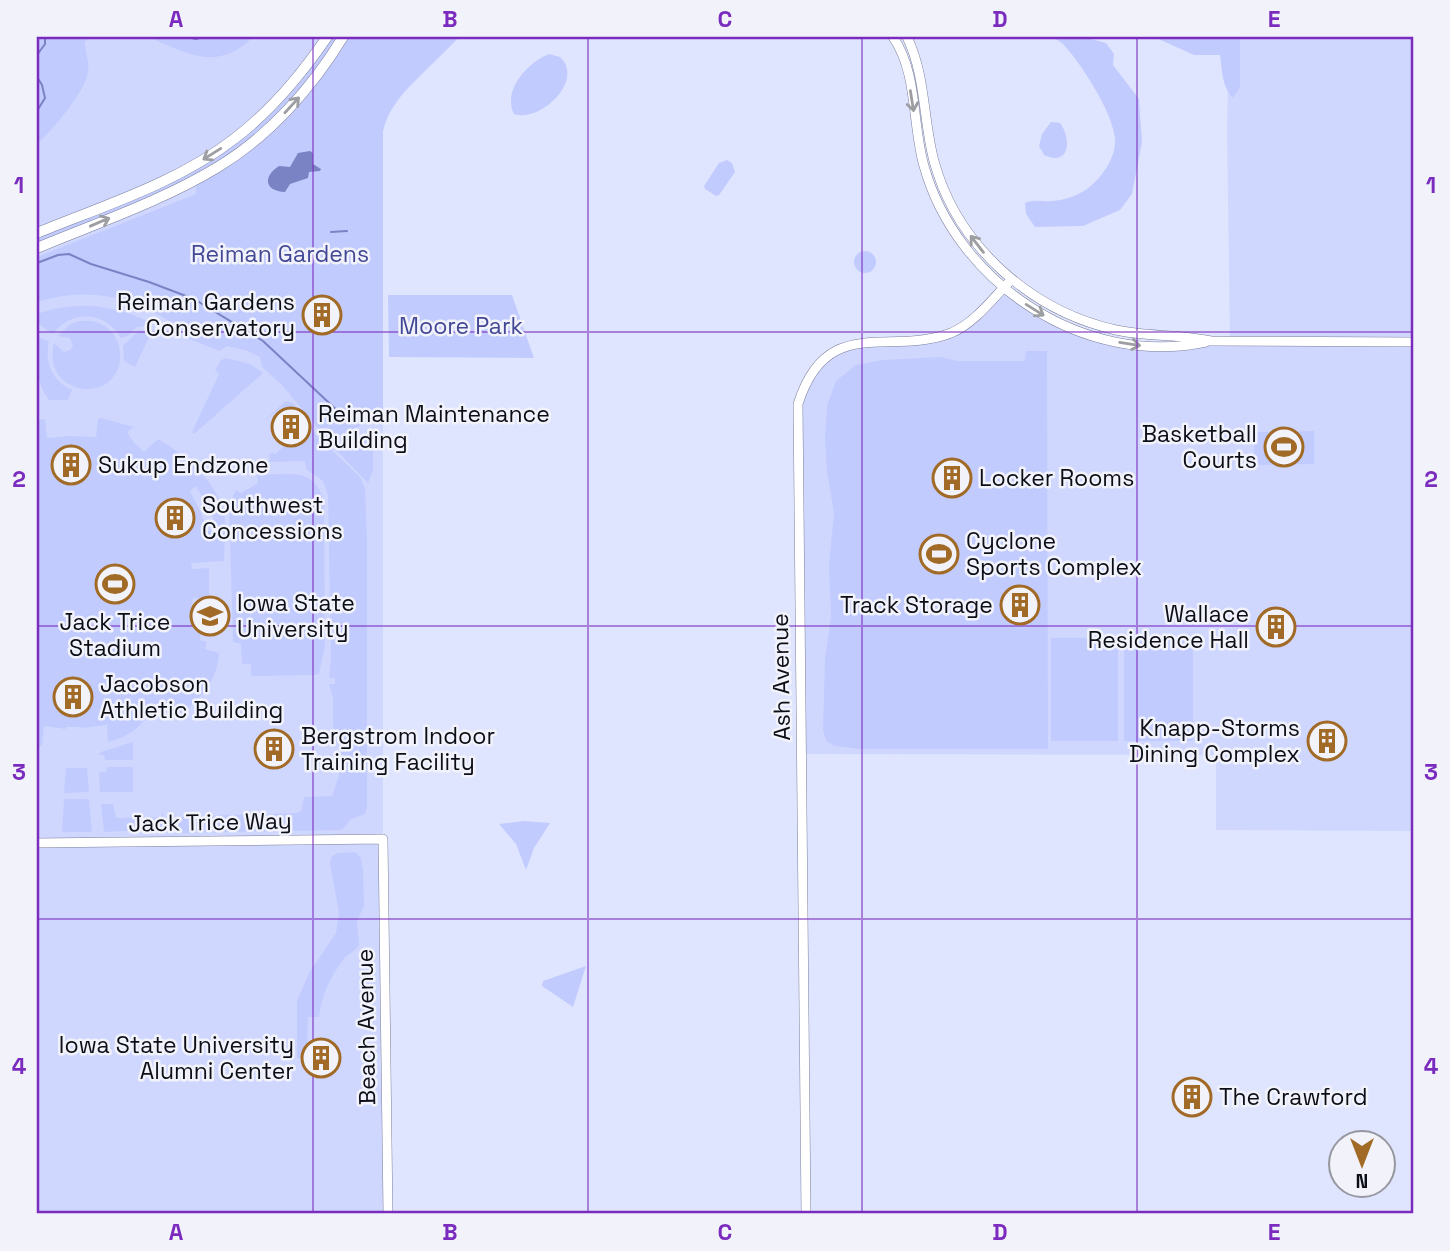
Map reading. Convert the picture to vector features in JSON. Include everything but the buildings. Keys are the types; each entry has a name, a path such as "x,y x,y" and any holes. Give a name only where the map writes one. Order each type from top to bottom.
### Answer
{"main road":[{"path":"37,233 165,179 212,155 268,110 298,78 327,37"},
{"path":"37,248 173,191 220,166 261,135 293,104 343,37"}],"street":[{"path":"893,37 906,65 920,147 930,186 963,244 1003,288 1023,303 1064,326 1090,336 1136,345 1180,346 1211,341"},
{"path":"907,37 918,62 930,144 940,182 950,204 971,237 1011,280 1031,294 1069,315 1117,330 1211,341 1413,342"},
{"name":"Ash Avenue","path":"806,1214 798,404 808,380 820,364 835,351 864,341 919,341 953,332 976,316 1011,280"},
{"name":"Jack Trice Way","path":"37,843 383,839"},
{"name":"Beach Avenue","path":"383,839 388,1214"}],"shaded area":[{"name":"Iowa State University","path":"37,37 459,37 398,99 388,114 383,131 383,839 388,1214 37,1214"},
{"path":"1229,37 1413,37 1413,831 1216,830 1216,755 802,754 797,410 815,370 846,347 919,341 953,332 1003,288 1048,318 1136,345 1230,341 1227,128"},
{"path":"298,153 313,153 313,164 321,169 320,171 309,172 308,178 290,184 285,192 270,186 268,178 274,170 279,166 290,167"}],"green space":[{"path":"37,37 90,37 85,42 88,67 84,84 66,112 37,144"},
{"path":"148,37 253,37 240,48 214,57 189,54"},
{"path":"332,37 339,37 316,71 289,103 259,132 226,157 159,194 37,244 37,238 228,148 264,121 289,95"},
{"name":"Reiman Gardens","path":"343,37 459,37 404,92 388,117 383,131 383,421 368,422 339,436 325,437 282,385 262,367 260,357 248,351 227,346 220,351 184,337 181,328 164,318 112,297 76,295 37,302 37,257 196,194 196,180 276,121"},
{"path":"1049,37 1084,37 1106,43 1114,54 1113,65 1139,99 1142,142 1132,194 1120,210 1083,226 1035,227 1026,214 1025,203 1075,196 1090,186 1106,168 1115,145 1109,116 1095,89 1063,44"},
{"path":"1154,37 1240,37 1240,87 1233,98 1225,84 1220,55 1194,55"},
{"path":"549,54 560,57 566,66 564,88 557,98 536,112 514,114 511,96 519,78 533,63"},
{"path":"1051,122 1060,123 1067,143 1064,154 1053,158 1044,155 1039,146 1042,134"},
{"path":"727,160 732,163 735,172 716,196 704,186 719,163"},
{"path":"865,251 873,254 876,262 873,270 865,273 857,270 854,262 857,254"},
{"name":"Moore Park","path":"388,295 512,295 534,358 389,357"},
{"path":"95,306 123,311 153,323 150,326 137,327 128,336 121,338 107,322 88,316 69,320 53,334 37,323 37,314 66,307"},
{"path":"79,321 96,322 109,329 117,340 119,366 113,378 102,386 87,389 73,386 62,379 54,367 54,343 64,352 70,350 73,346 70,338 58,336 69,325"},
{"path":"139,330 147,331 150,335 135,367 124,361 123,346"},
{"path":"37,337 49,341 51,370 59,382 72,390 68,400 49,400 44,393 37,370"},
{"name":"Cyclone Sports Complex","path":"1026,351 1047,351 1048,749 860,749 835,746 826,741 823,730 825,659 831,616 829,565 834,513 825,437 827,406 836,381 856,365 882,360 941,357 957,361 1025,361"},
{"path":"226,358 250,364 263,373 194,434 192,432 219,374 215,370 221,360"},
{"path":"286,401 293,403 317,436 360,477 365,488 367,807 365,814 351,819 342,830 182,833 179,830 178,817 258,814 260,819 264,819 266,814 296,813 301,811 304,797 332,796 339,776 338,729 333,726 333,698 329,684 335,684 335,678 329,678 331,657 328,495 323,481 306,469 305,461 269,462 268,468 264,466 270,460 269,455 272,452 275,454 302,431 282,407 261,423"},
{"name":"Jack Trice Stadium","path":"45,419 47,438 96,437 98,419 134,427 127,432 144,452 158,439 167,444 195,467 218,496 225,519 224,561 191,563 192,569 209,568 209,599 193,598 192,605 210,605 205,631 201,630 200,640 207,642 205,649 219,653 218,662 208,687 181,713 156,704 136,728 123,737 108,742 107,725 66,729 44,726 42,745 37,749 37,420","holes":["196,486 217,529 208,531 190,491"]},
{"name":"Basketball Courts","path":"1314,431 1314,464 1254,465 1254,432"},
{"path":"373,435 373,470 368,483 334,448 355,438"},
{"path":"290,474 308,478 315,483 324,504 325,645 319,674 251,676 251,664 242,664 241,644 233,642 229,505 236,490 241,493 258,483 257,475"},
{"path":"1051,638 1118,638 1118,741 1051,741"},
{"path":"1124,638 1193,638 1193,741 1124,741"},
{"path":"133,742 133,760 105,760 104,755 98,755 101,752"},
{"path":"107,767 133,767 133,792 100,792 99,772 106,772"},
{"path":"66,768 87,768 89,792 64,793"},
{"path":"64,799 89,799 92,832 62,832"},
{"path":"101,804 113,804 116,818 161,817 163,811 163,829 104,832"},
{"path":"524,821 550,823 534,848 526,870 516,844 499,824"},
{"path":"355,852 361,858 363,871 364,906 357,921 359,945 334,973 324,995 319,1017 308,1017 307,1058 297,1058 297,1001 309,973 336,933 339,913 331,857 338,853"},
{"path":"586,966 573,1007 542,986 543,981"}],"waterway":[{"path":"37,55 45,44 45,37"},
{"path":"187,37 203,37"},
{"path":"37,77 45,98 37,111"},
{"path":"331,232 347,231"},
{"path":"37,263 69,254 194,299 263,341 342,415"}],"place":[{"name":"Reiman Gardens Conservatory","path":"322,315"},
{"name":"Reiman Maintenance Building","path":"291,427"},
{"name":"Basketball Courts","path":"1284,447"},
{"name":"Sukup Endzone","path":"71,465"},
{"name":"Locker Rooms","path":"952,478"},
{"name":"Southwest Concessions","path":"175,518"},
{"name":"Cyclone Sports Complex","path":"939,554"},
{"name":"Jack Trice Stadium","path":"115,584"},
{"name":"Track Storage","path":"1020,605"},
{"name":"Iowa State University","path":"210,616"},
{"name":"Wallace Residence Hall","path":"1276,627"},
{"name":"Jacobson Athletic Building","path":"73,697"},
{"name":"Knapp-Storms Dining Complex","path":"1327,741"},
{"name":"Bergstrom Indoor Training Facility","path":"274,749"},
{"name":"Iowa State University Alumni Center","path":"321,1058"},
{"name":"The Crawford","path":"1192,1097"}]}
